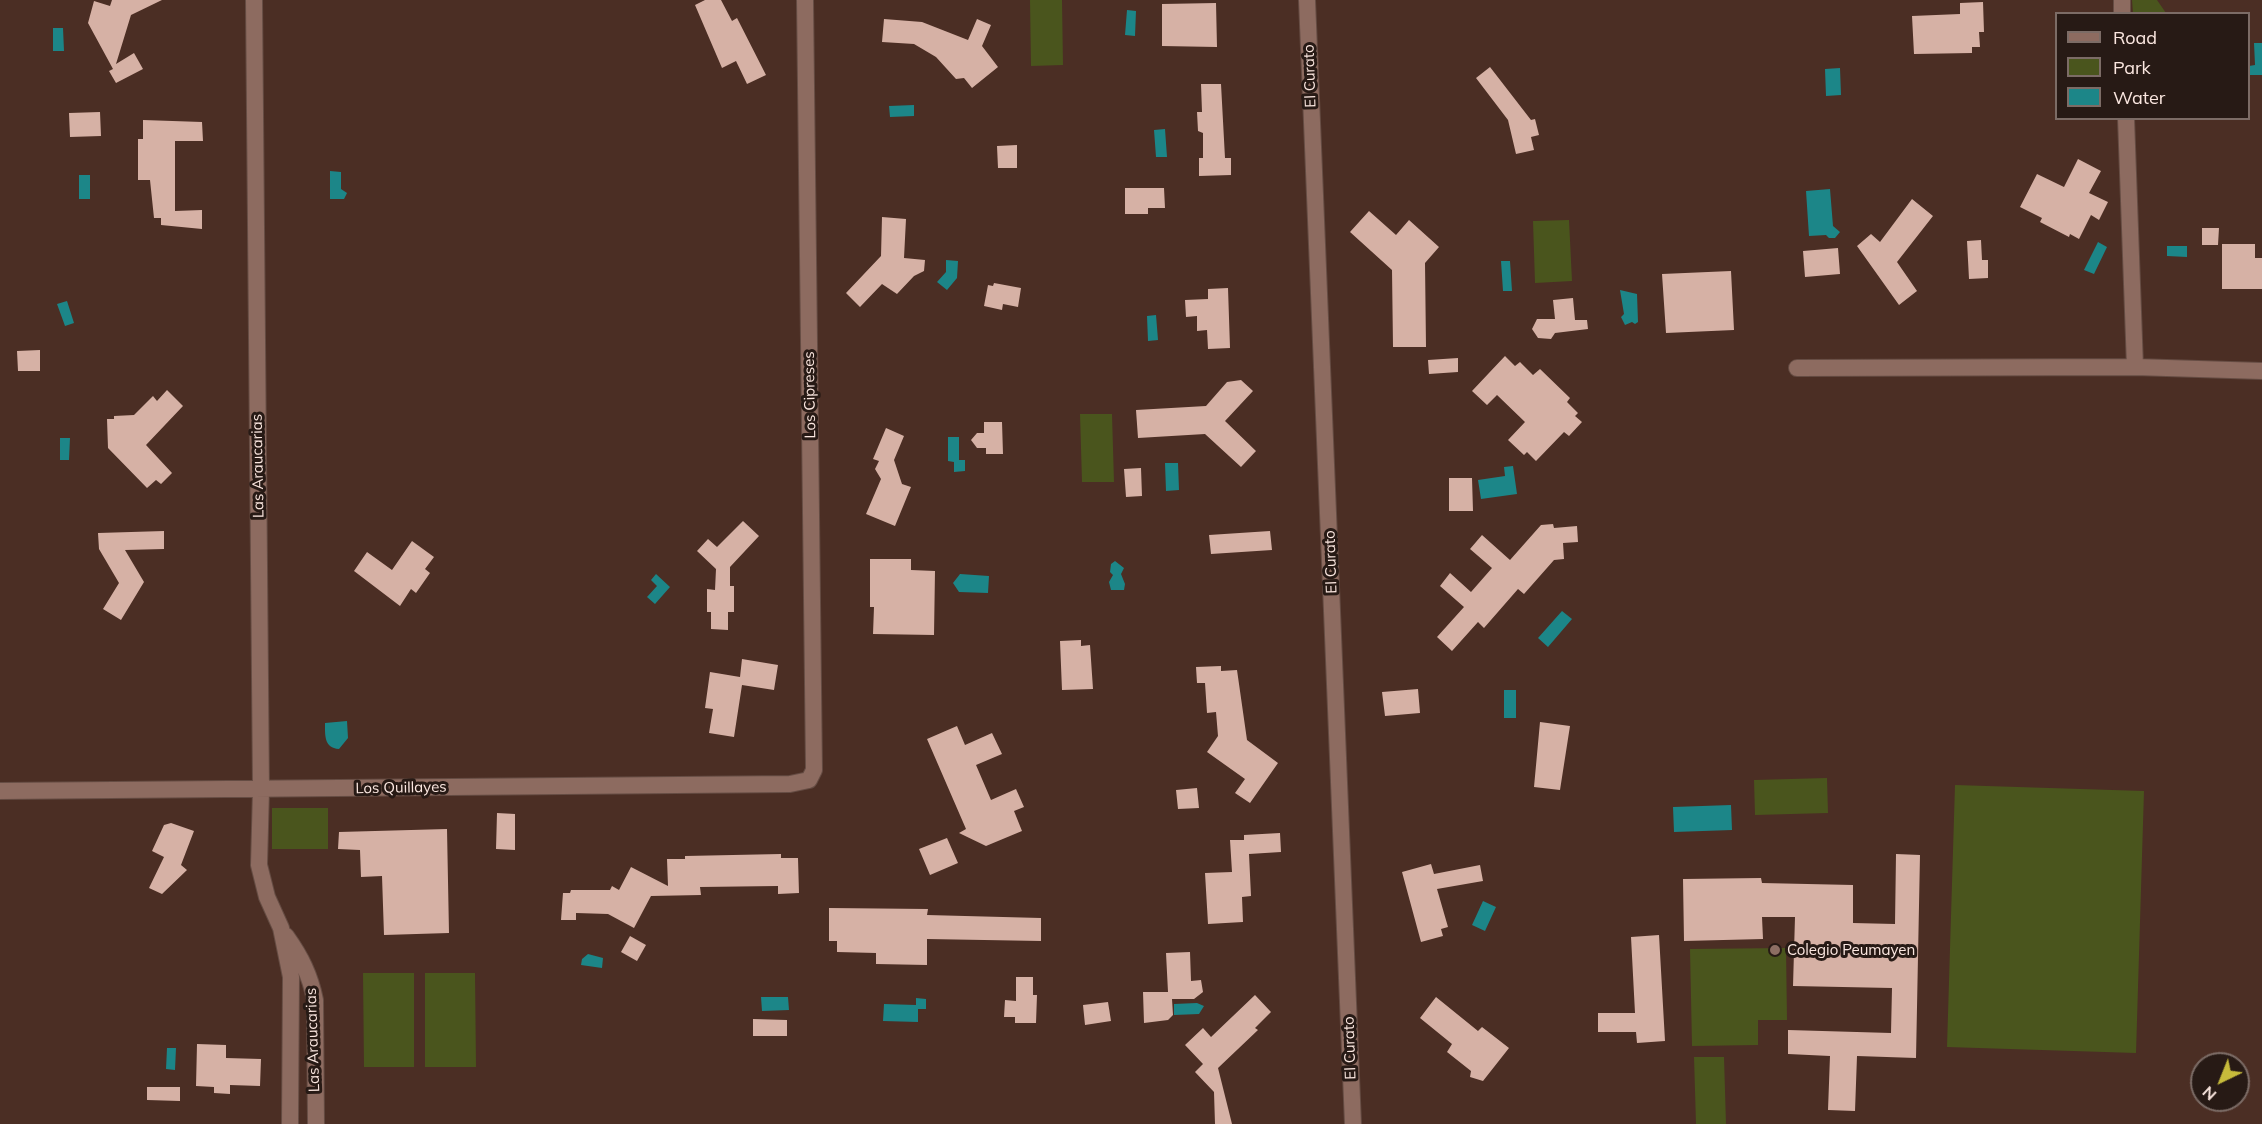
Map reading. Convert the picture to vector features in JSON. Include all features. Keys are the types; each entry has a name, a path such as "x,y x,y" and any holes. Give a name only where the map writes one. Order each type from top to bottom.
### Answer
{"street":[{"name":"Las Araucarias","path":"254,0 261,790 259,865 267,897 280,928 291,977 290,1124"},
{"name":"Los Cipreses","path":"802,783 809,780 814,770 805,0"},
{"name":"El Curato","path":"1307,0 1353,1124"},
{"path":"2126,120 2135,367"},
{"path":"1797,368 2135,367 2262,370"},
{"name":"Los Quillayes","path":"0,791 802,783"},
{"name":"Las Araucarias","path":"280,928 301,957 311,981 315,1000 316,1124"}],"green space":[{"path":"1030,0 1062,0 1063,65 1031,66"},
{"path":"2132,0 2157,0 2165,12 2133,12"},
{"path":"1569,220 1572,281 1535,283 1533,221"},
{"path":"1080,414 1112,414 1114,482 1082,482"},
{"path":"1827,778 1828,813 1755,815 1754,780"},
{"path":"1955,785 2144,791 2136,1053 1947,1047"},
{"path":"272,808 328,808 328,849 272,849"},
{"path":"1786,948 1787,1020 1758,1020 1758,1045 1692,1046 1690,949"},
{"path":"363,973 414,973 414,1067 364,1067"},
{"path":"425,973 475,973 476,1067 425,1067"},
{"path":"1694,1057 1724,1057 1726,1124 1696,1124"}],"water":[{"path":"1127,10 1136,11 1135,36 1125,35"},
{"path":"53,28 63,28 64,51 53,51"},
{"path":"2254,43 2262,43 2262,75 2250,75 2250,66 2255,65"},
{"path":"1840,68 1841,95 1826,96 1825,69"},
{"path":"914,105 914,116 890,117 889,106"},
{"path":"1165,129 1167,157 1156,157 1154,130"},
{"path":"330,171 341,172 341,189 347,193 344,199 330,199"},
{"path":"79,175 90,175 90,199 79,199"},
{"path":"1830,189 1833,226 1840,232 1835,238 1829,238 1826,235 1809,236 1806,191"},
{"path":"2098,242 2107,247 2094,274 2084,270"},
{"path":"2167,246 2187,246 2187,257 2167,256"},
{"path":"946,260 958,261 957,278 947,290 937,282 946,272"},
{"path":"1501,261 1510,261 1512,291 1503,291"},
{"path":"1620,290 1637,294 1638,322 1635,324 1632,322 1625,325 1621,317 1624,314"},
{"path":"67,301 74,323 65,326 57,304"},
{"path":"1156,315 1158,340 1148,341 1147,316"},
{"path":"948,437 959,437 959,460 965,460 965,471 954,472 954,462 948,461"},
{"path":"60,438 70,438 69,460 60,460"},
{"path":"1165,463 1178,463 1179,490 1166,491"},
{"path":"1513,466 1517,494 1481,499 1478,480 1505,476 1504,467"},
{"path":"1115,561 1124,568 1121,574 1125,584 1124,590 1111,590 1109,582 1113,575 1110,572 1111,564"},
{"path":"656,574 670,587 655,604 647,597 657,586 651,580"},
{"path":"960,574 989,576 988,593 959,592 953,583"},
{"path":"1562,611 1572,619 1548,647 1538,638"},
{"path":"1504,690 1516,690 1516,718 1504,718"},
{"path":"347,721 348,738 339,749 330,746 326,740 325,723"},
{"path":"1731,805 1732,830 1674,832 1673,807"},
{"path":"1483,901 1496,907 1485,931 1472,925"},
{"path":"588,954 603,958 602,968 581,965 582,959"},
{"path":"761,997 788,997 789,1010 762,1011"},
{"path":"916,998 926,999 926,1009 918,1009 918,1022 883,1021 884,1004 916,1005"},
{"path":"1197,1003 1204,1006 1199,1014 1174,1015 1174,1004"},
{"path":"167,1048 176,1048 175,1070 166,1069"}],"building":[{"path":"112,0 162,0 131,15 116,64 134,53 143,69 116,83 109,71 113,69 88,23 94,1 110,6"},
{"path":"705,0 721,0 732,21 737,18 766,75 747,84 736,61 722,68 695,5"},
{"path":"1983,2 1984,32 1979,32 1980,47 1972,47 1972,53 1914,54 1912,16 1960,14 1960,3"},
{"path":"1216,3 1217,47 1162,46 1162,4"},
{"path":"884,19 922,22 968,40 977,19 991,25 982,46 998,67 972,88 964,78 956,79 936,57 914,44 882,42"},
{"path":"1490,67 1531,120 1535,119 1539,135 1531,137 1534,150 1516,154 1508,120 1476,78"},
{"path":"1201,84 1221,84 1225,158 1231,158 1231,175 1199,176 1199,158 1203,158 1203,133 1198,131 1197,112 1202,112"},
{"path":"100,112 101,136 70,137 69,113"},
{"path":"143,120 202,122 203,141 175,141 175,211 202,210 202,229 161,225 161,218 154,218 150,180 138,180 138,139 143,139"},
{"path":"1017,145 1017,168 998,168 997,146"},
{"path":"2078,159 2101,171 2089,193 2108,202 2099,220 2091,215 2079,239 2070,234 2069,237 2040,222 2042,218 2020,207 2037,174 2064,187"},
{"path":"1125,188 1164,188 1165,208 1148,208 1148,214 1125,214"},
{"path":"1912,199 1933,216 1897,262 1917,291 1899,305 1857,246 1871,234 1880,242"},
{"path":"1369,211 1396,235 1409,220 1439,247 1425,263 1426,347 1393,347 1392,270 1350,232"},
{"path":"882,217 906,219 904,258 925,260 924,271 914,276 897,294 882,284 860,307 846,293 881,256"},
{"path":"2202,228 2219,228 2218,245 2202,245"},
{"path":"1981,240 1982,260 1988,260 1988,278 1969,279 1967,241"},
{"path":"2222,244 2255,244 2255,258 2262,258 2262,289 2222,289"},
{"path":"1838,248 1840,274 1805,277 1803,251"},
{"path":"1731,271 1734,330 1666,333 1662,274"},
{"path":"994,283 1021,288 1018,307 1003,304 1002,310 984,306 988,285 993,286"},
{"path":"1228,288 1230,348 1208,349 1207,330 1197,331 1197,316 1186,317 1185,300 1208,299 1208,289"},
{"path":"1573,298 1575,320 1587,320 1588,329 1555,333 1551,339 1538,338 1532,329 1537,319 1555,319 1553,300"},
{"path":"40,350 40,371 18,371 17,351"},
{"path":"1505,356 1515,366 1520,362 1533,375 1540,369 1570,398 1567,402 1578,413 1575,416 1582,422 1569,436 1564,432 1536,461 1527,452 1524,455 1508,440 1525,422 1497,395 1487,405 1472,391"},
{"path":"1458,358 1458,372 1429,374 1428,360"},
{"path":"1241,380 1253,391 1225,421 1256,451 1241,467 1205,434 1138,438 1136,410 1206,406 1227,382"},
{"path":"167,390 183,406 146,445 172,473 161,484 156,480 147,488 108,448 107,419 114,419 114,416 134,415 153,396 157,401"},
{"path":"984,422 1002,422 1003,454 986,454 986,448 977,448 971,440 977,433 984,433"},
{"path":"886,428 904,436 894,460 902,484 911,487 895,526 866,514 881,479 875,469 879,461 873,459"},
{"path":"1141,468 1142,496 1126,497 1124,469"},
{"path":"1449,478 1472,478 1473,511 1449,511"},
{"path":"743,521 759,536 730,567 730,586 734,586 734,612 728,612 728,630 711,629 711,612 707,612 707,589 715,590 716,569 697,551 708,539 717,547"},
{"path":"1553,524 1554,528 1577,526 1578,542 1563,543 1564,559 1554,560 1524,594 1518,589 1484,628 1478,622 1452,651 1437,637 1464,607 1440,586 1450,573 1471,592 1492,568 1470,549 1482,535 1510,560 1541,525"},
{"path":"164,531 164,549 125,550 144,582 121,620 103,609 119,583 99,549 98,533"},
{"path":"1270,531 1272,550 1211,554 1209,535"},
{"path":"412,541 434,557 425,569 430,573 416,593 411,589 400,606 354,571 367,552 392,570"},
{"path":"870,559 911,559 911,570 935,571 934,635 873,634 874,607 870,607"},
{"path":"1081,640 1081,646 1090,645 1093,689 1062,690 1060,641"},
{"path":"742,659 778,665 774,690 742,685 734,737 709,733 713,709 705,708 710,672 740,677"},
{"path":"1221,666 1221,671 1237,670 1247,740 1278,763 1250,803 1235,793 1245,779 1207,752 1218,736 1216,712 1207,713 1205,683 1197,683 1196,667"},
{"path":"1418,689 1420,713 1385,716 1382,692"},
{"path":"1540,722 1570,726 1560,790 1534,787"},
{"path":"957,726 965,745 992,733 1002,754 976,765 991,800 1016,789 1024,807 1014,811 1022,831 986,846 959,833 966,829 927,739"},
{"path":"1197,788 1199,808 1178,809 1176,790"},
{"path":"497,813 515,814 515,850 496,849"},
{"path":"171,823 194,831 181,865 187,870 162,894 149,888 164,857 152,851 164,825"},
{"path":"447,829 449,933 384,935 382,876 361,877 360,850 338,849 339,832"},
{"path":"1280,833 1281,852 1249,854 1251,896 1242,897 1243,922 1208,924 1205,873 1232,872 1230,840 1244,840 1244,835"},
{"path":"947,838 958,863 930,875 919,849"},
{"path":"781,854 781,858 798,858 799,893 778,894 778,886 700,887 701,895 651,896 634,928 608,914 576,913 576,920 561,920 563,893 570,893 571,890 610,890 612,886 619,890 631,867 668,886 667,859 685,859 685,856"},
{"path":"1896,854 1920,855 1916,1058 1857,1056 1855,1111 1828,1110 1830,1056 1788,1054 1788,1030 1891,1033 1892,988 1793,986 1795,917 1762,917 1763,939 1684,941 1683,879 1761,878 1762,883 1853,885 1853,923 1895,924"},
{"path":"1431,864 1434,874 1480,865 1483,881 1437,889 1448,927 1441,929 1443,936 1421,942 1402,872"},
{"path":"829,908 928,909 927,915 1041,918 1041,941 927,939 927,965 876,964 876,953 837,952 837,941 829,941"},
{"path":"1659,935 1665,1041 1637,1043 1636,1032 1598,1032 1598,1013 1635,1013 1631,937"},
{"path":"630,936 646,945 637,961 621,952"},
{"path":"1190,952 1191,981 1201,980 1203,992 1194,999 1172,999 1173,1015 1168,1020 1144,1023 1143,992 1168,992 1166,953"},
{"path":"1016,977 1033,977 1033,995 1037,995 1036,1023 1015,1023 1015,1017 1004,1017 1005,1000 1016,1001"},
{"path":"1255,995 1271,1012 1255,1028 1258,1030 1218,1068 1232,1124 1215,1124 1214,1092 1195,1072 1203,1064 1185,1045 1203,1028 1211,1037"},
{"path":"1436,997 1478,1031 1482,1027 1509,1048 1483,1081 1470,1077 1471,1071 1447,1052 1452,1044 1420,1018"},
{"path":"1108,1002 1111,1021 1085,1025 1083,1005"},
{"path":"753,1019 787,1020 787,1036 753,1036"},
{"path":"197,1044 226,1045 226,1058 261,1059 260,1086 230,1085 230,1094 214,1093 214,1087 196,1086"},
{"path":"147,1087 180,1087 180,1101 147,1100"}],"place":[{"name":"Colegio Peumayen","path":"1775,950"}]}
